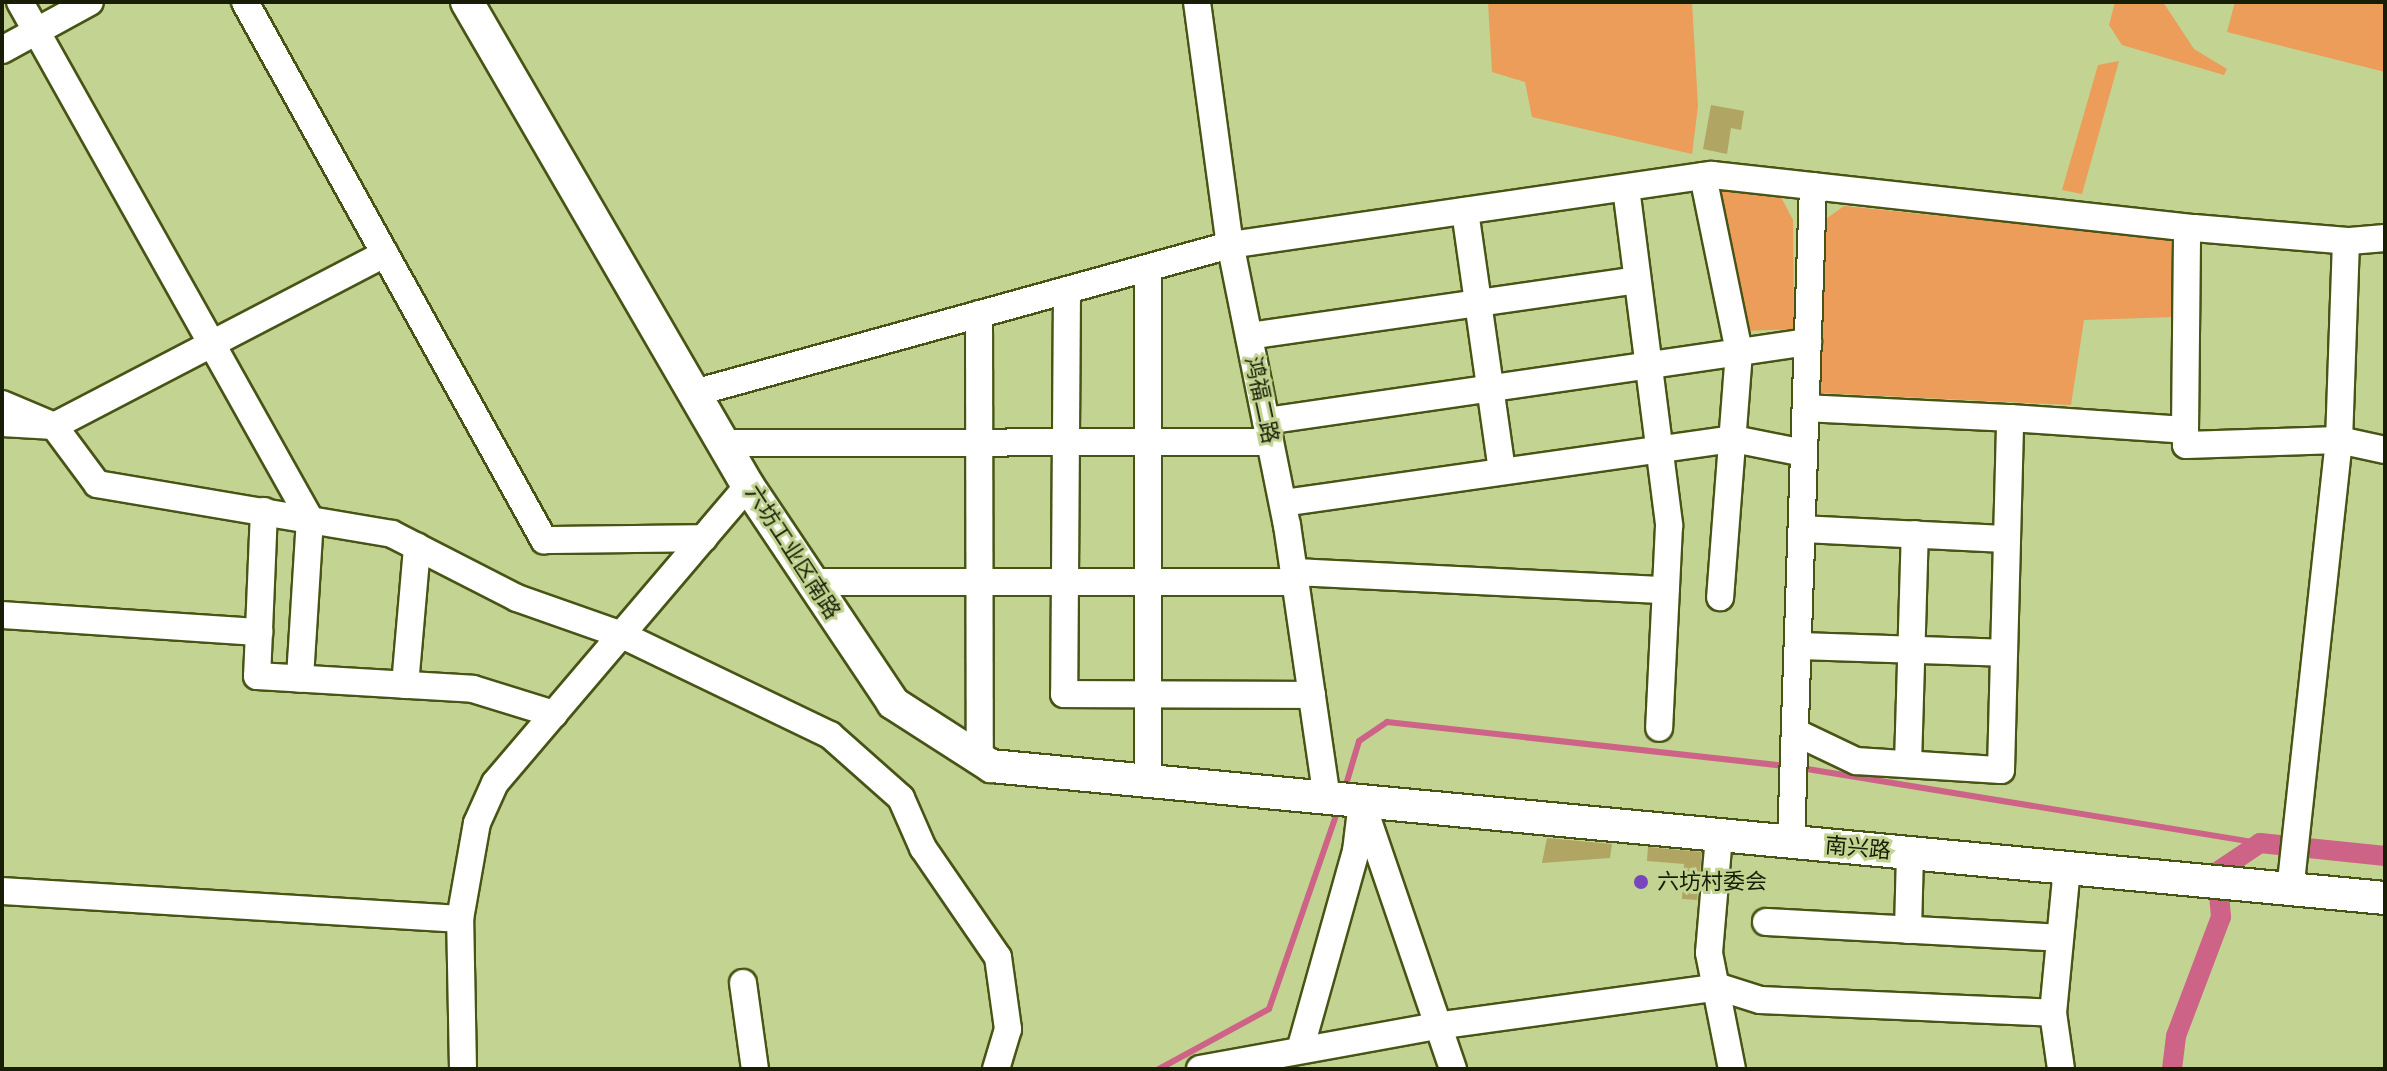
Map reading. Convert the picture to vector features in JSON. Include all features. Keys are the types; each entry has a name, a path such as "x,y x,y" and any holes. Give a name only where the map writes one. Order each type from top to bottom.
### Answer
{"main road":[{"name":"六坊工业区南路","path":"467,2 748,486 893,703 991,766 1343,800"},
{"name":"南兴路","path":"1343,800 2249,887 2291,880 2385,898"}],"street":[{"path":"20,2 310,519 300,679"},
{"path":"2,50 90,2"},
{"path":"245,2 544,540 704,538"},
{"name":"鸿福二路","path":"1197,2 1230,245 1283,503 1312,695 1343,800 1453,1069"},
{"path":"694,393 1230,245 1703,176 2187,228 2346,241 2385,238"},
{"path":"1703,176 1739,352 1720,597"},
{"path":"1791,842 1813,186"},
{"path":"1626,188 1669,526 1659,728"},
{"path":"1465,211 1502,470"},
{"path":"2187,228 2186,445 2339,440 2385,450"},
{"path":"2291,880 2296,805 2339,440 2346,241"},
{"path":"2,423 54,426 214,346 385,254"},
{"path":"1148,268 1148,781"},
{"path":"1249,336 1637,280"},
{"path":"1067,290 1064,694 1312,695"},
{"path":"979,314 983,582 980,760"},
{"path":"724,443 1150,442 1268,431 1492,388 1808,342"},
{"path":"2,404 54,426 97,484 392,534 517,598 622,635 830,735 901,798 923,848 998,957 1008,1029 996,1069"},
{"path":"1806,408 2185,430"},
{"path":"1795,732 1856,761 2001,770 2010,418"},
{"path":"1283,503 1734,439 1804,453"},
{"path":"463,1069 460,919 477,823 492,789 748,486"},
{"path":"264,511 257,676 473,689 554,714"},
{"path":"1802,529 2007,539"},
{"path":"1908,764 1915,534"},
{"path":"405,685 417,547"},
{"path":"813,582 1150,582 1295,577 1666,590"},
{"path":"2,615 259,632"},
{"path":"1798,646 2004,653"},
{"path":"1300,1050 1356,851 1343,800"},
{"path":"1719,836 1709,953 1719,987 1732,1069"},
{"path":"1908,930 1910,853"},
{"path":"2061,1069 2053,1013 2067,868"},
{"path":"2,891 460,919"},
{"path":"1766,922 2060,938"},
{"path":"743,983 755,1069"},
{"path":"1200,1069 1273,1062 1300,1050 1436,1026 1719,987 1760,1000 2053,1013"}],"shaded area":[{"path":"1488,2 1692,2 1698,106 1692,154 1532,117 1525,82 1492,72"},
{"path":"2115,2 2163,2 2194,49 2227,69 2224,75 2122,45 2109,25"},
{"path":"2235,2 2385,2 2385,72 2227,32"},
{"path":"2119,61 2082,194 2062,190 2098,65"},
{"path":"1715,187 1781,197 1793,220 1794,329 1747,331"},
{"path":"1844,206 2175,240 2174,317 2084,320 2071,405 1820,393 1826,219"}],"building":[{"path":"1711,105 1744,111 1741,130 1731,128 1727,154 1703,149"},
{"path":"1547,838 1612,844 1610,858 1542,863"},
{"path":"1648,847 1702,852 1697,900 1682,899 1684,864 1647,861"}],"waterway":[{"path":"1345,788 1359,741 1387,722 1786,766"},
{"path":"1801,768 2260,843"},
{"path":"1159,1069 1269,1009 1338,810"},
{"path":"2172,1069 2176,1036 2221,917 2217,872 2260,843 2385,856"}],"place":[{"name":"六坊村委会","path":"1641,882"}]}
